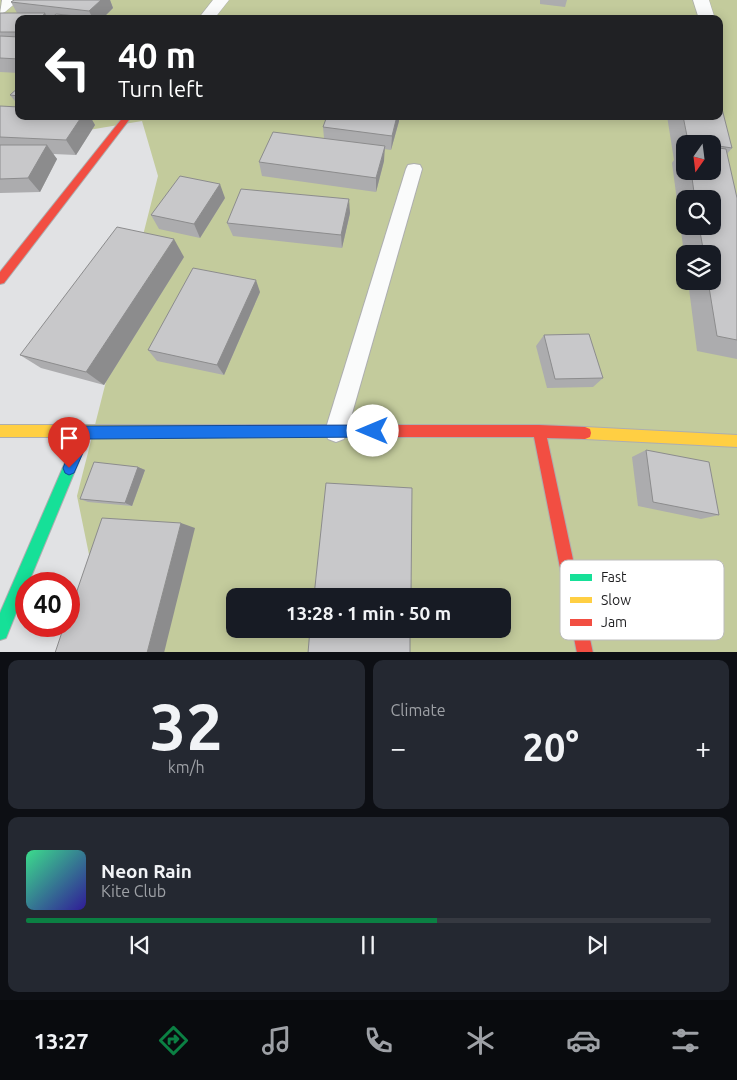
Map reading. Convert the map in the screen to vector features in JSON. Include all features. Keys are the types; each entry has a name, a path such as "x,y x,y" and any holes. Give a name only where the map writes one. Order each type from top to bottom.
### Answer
{"street":[{"path":"0,9 11,0"},
{"path":"209,15 221,0"},
{"path":"700,0 706,15"},
{"path":"0,280 125,120"},
{"path":"0,431 539,431 737,441"},
{"path":"539,431 566,560"},
{"path":"0,632 85,432"}],"lane":[{"path":"336,431 414,169"}],"green space":[{"path":"0,0 737,0 737,652 109,652 77,496 158,176 142,121 0,145"}],"building":[{"path":"14,0 101,0 89,11 11,2"},
{"path":"0,13 45,13 43,15 15,15 15,32 0,32"},
{"path":"0,36 15,37 15,59 0,58"},
{"path":"0,106 15,107 15,120 79,120 66,140 0,137"},
{"path":"723,113 732,148 721,146 721,135 687,135 684,120 723,120"},
{"path":"326,120 396,120 392,136 323,127"},
{"path":"273,132 385,146 376,178 259,162"},
{"path":"0,145 47,145 28,178 0,179"},
{"path":"721,148 726,149 737,198 737,340 717,336 709,290 721,290 721,245 702,245 701,235 721,235 721,190 694,190 692,180 721,180"},
{"path":"180,176 220,184 194,224 151,215"},
{"path":"241,189 349,199 341,235 227,223"},
{"path":"117,227 174,239 86,372 20,355"},
{"path":"193,268 256,280 217,365 148,350"},
{"path":"589,334 603,378 555,379 544,335"},
{"path":"646,450 709,462 719,515 653,502"},
{"path":"94,462 138,467 125,503 80,499"},
{"path":"326,483 412,488 411,588 315,588"},
{"path":"102,518 181,523 147,652 55,652 60,637 80,637 80,582"},
{"path":"309,638 410,638 410,652 308,652"}],"traffic: fast":[{"path":"0,632 85,432"}],"traffic: slow":[{"path":"0,431 248,431"},
{"path":"585,433 737,441"}],"traffic: jam":[{"path":"0,280 125,120"},
{"path":"248,431 539,431 585,433"},
{"path":"539,431 566,560"},
{"path":"582,640 585,652"}],"route":[{"path":"69,468 85,432 373,431"}]}
